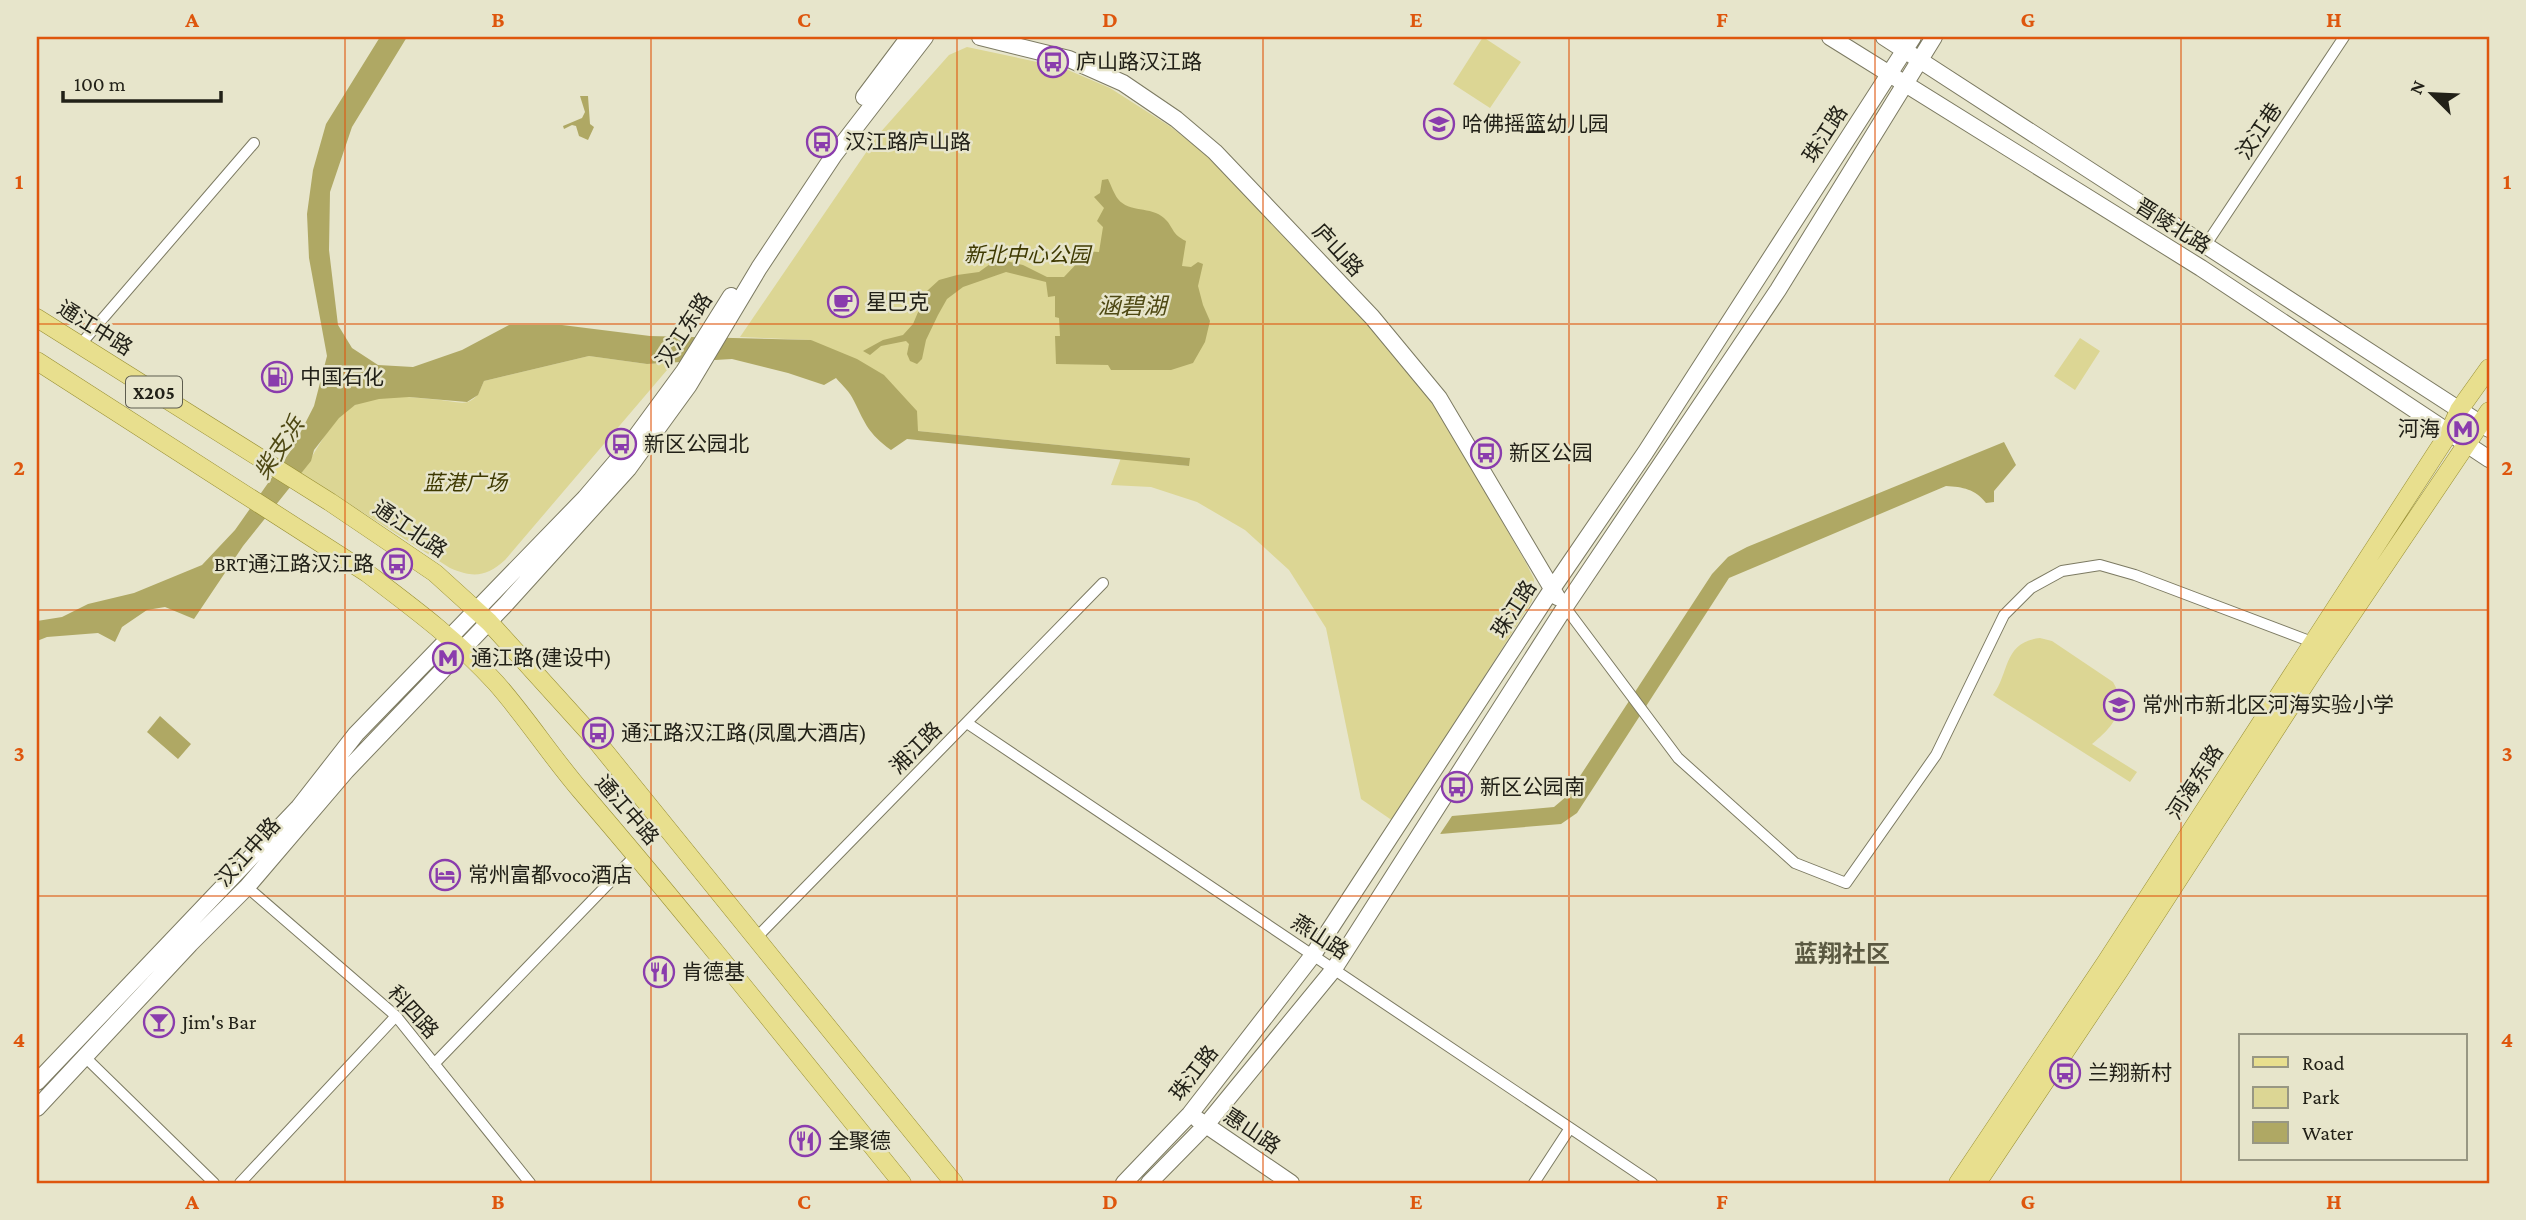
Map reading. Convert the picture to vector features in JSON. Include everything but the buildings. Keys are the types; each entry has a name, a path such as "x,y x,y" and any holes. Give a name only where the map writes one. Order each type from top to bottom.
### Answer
{"main road":[{"name":"汉江东路","path":"476,618 601,479 694,366 798,191 909,37"},
{"name":"汉江东路","path":"720,324 834,155 925,37"},
{"name":"庐山路","path":"980,37 1069,59 1123,83 1176,119 1215,152 1363,308 1439,398 1564,607"},
{"name":"晋陵北路","path":"1830,37 2201,268 2489,459"},
{"name":"晋陵北路","path":"1884,37 1909,43 1919,59 2459,410 2486,421"},
{"name":"珠江路","path":"1149,1183 1206,1125 1334,969 1564,607 1778,289 1903,83 1934,37"},
{"name":"珠江路","path":"1124,1183 1190,1114 1313,956 1552,589 1645,453 1909,43"},
{"name":"通江中路","path":"37,318 298,482"},
{"name":"通江中路","path":"37,361 367,573 413,607 455,644 496,683 577,787 636,855 902,1183"},
{"name":"河海东路","path":"1958,1183 2113,950 2449,433 2459,410 2489,368"},
{"name":"河海东路","path":"1978,1183 2316,667 2467,444 2486,421"},
{"name":"通江北路","path":"298,482 435,573 476,618"},
{"name":"通江中路","path":"476,618 594,738 954,1183"},
{"name":"汉江中路","path":"37,1108 247,887 476,618"},
{"name":"汉江中路","path":"37,1082 299,807 356,734 455,644 476,618"},
{"name":"惠山路","path":"1190,1114 1291,1183"}],"street":[{"name":"汶江巷","path":"2205,246 2344,37"},
{"path":"80,345 254,143"},
{"path":"1564,607 1678,758 1795,863 1846,883 1936,755 2004,615 2031,588 2062,571 2101,565 2135,575 2312,642"},
{"name":"湘江路","path":"755,939 1103,583"},
{"name":"燕山路","path":"967,723 1652,1183"},
{"path":"434,1064 636,855"},
{"name":"科四路","path":"247,887 396,1016 527,1182"},
{"path":"240,1183 396,1016"},
{"path":"86,1058 214,1183"},
{"path":"1534,1183 1570,1128"}],"green space":[{"path":"1483,37 1521,62 1490,108 1453,84"},
{"name":"新北中心公园","path":"967,47 1061,67 1110,88 1171,127 1205,154 1305,253 1367,321 1434,403 1525,561 1534,579 1532,601 1393,821 1361,799 1326,628 1289,570 1245,530 1197,502 1151,487 1111,485 1121,458 1188,466 1189,458 918,431 811,340 740,337 878,135 949,55"},
{"path":"2080,338 2100,351 2075,390 2054,376"},
{"name":"蓝港广场","path":"589,356 647,364 673,363 505,560 485,573 472,574 450,568 301,473 338,418 355,405 375,398 397,397 468,402 480,391 484,381"},
{"path":"2040,638 2052,641 2113,682 2118,691 2119,709 2112,724 2092,744 2137,772 2130,782 1993,695 2013,652 2019,645"}],"water":[{"path":"380,37 407,37 352,127 330,192 329,250 338,325 352,348 378,365 413,367 462,350 509,325 562,325 650,336 811,340 857,359 884,375 917,411 918,431 1190,458 1189,466 907,439 891,450 872,433 850,395 836,378 824,385 732,359 647,364 589,356 484,381 478,395 467,402 409,397 379,399 355,405 339,418 314,450 311,461 243,546 194,619 165,607 147,610 122,627 115,642 98,633 47,637 37,641 37,621 62,617 88,604 134,593 202,565 235,530 292,449 314,406 327,356 309,258 307,214 313,170 326,124"},
{"path":"580,96 588,96 590,124 594,127 588,140 579,136 576,126 564,129 563,126 582,118 585,112"},
{"name":"涵碧湖","path":"1108,179 1123,203 1159,214 1178,236 1186,241 1182,266 1191,267 1198,262 1203,264 1198,286 1210,321 1205,342 1193,363 1171,370 1111,370 1108,365 1056,364 1055,336 1060,336 1059,318 1055,317 1055,296 1048,297 1046,282 1006,272 963,287 947,299 926,340 922,359 917,364 910,361 907,354 909,344 906,341 881,346 870,355 863,351 883,340 903,335 913,324 927,291 939,280 979,272 997,259 1023,265 1047,277 1064,277 1081,259 1084,251 1099,252 1103,227 1097,221 1104,208 1094,197 1100,193 1102,180"},
{"path":"2004,442 2016,465 1994,491 1994,502 1986,503 1968,490 1946,486 1729,578 1577,813 1561,824 1440,834 1452,816 1554,807 1567,796 1712,574 1728,557"},
{"path":"160,716 191,744 178,759 147,732"}],"place":[{"name":"庐山路汉江路","path":"1053,62"},
{"name":"哈佛摇篮幼儿园","path":"1439,124"},
{"name":"汉江路庐山路","path":"822,142"},
{"name":"星巴克","path":"843,302"},
{"name":"中国石化","path":"277,377"},
{"name":"河海","path":"2463,429"},
{"name":"新区公园北","path":"621,444"},
{"name":"新区公园","path":"1486,453"},
{"name":"BRT通江路汉江路","path":"397,564"},
{"name":"通江路(建设中)","path":"448,658"},
{"name":"常州市新北区河海实验小学","path":"2119,705"},
{"name":"通江路汉江路(凤凰大酒店)","path":"598,733"},
{"name":"新区公园南","path":"1457,787"},
{"name":"常州富都voco酒店","path":"445,875"},
{"name":"肯德基","path":"659,972"},
{"name":"Jim's Bar","path":"159,1022"},
{"name":"兰翔新村","path":"2065,1073"},
{"name":"全聚德","path":"805,1141"}],"district":[{"name":"蓝翔社区","path":"1842,954"}],"water label":[{"name":"柴支浜","path":"279,448"}]}
